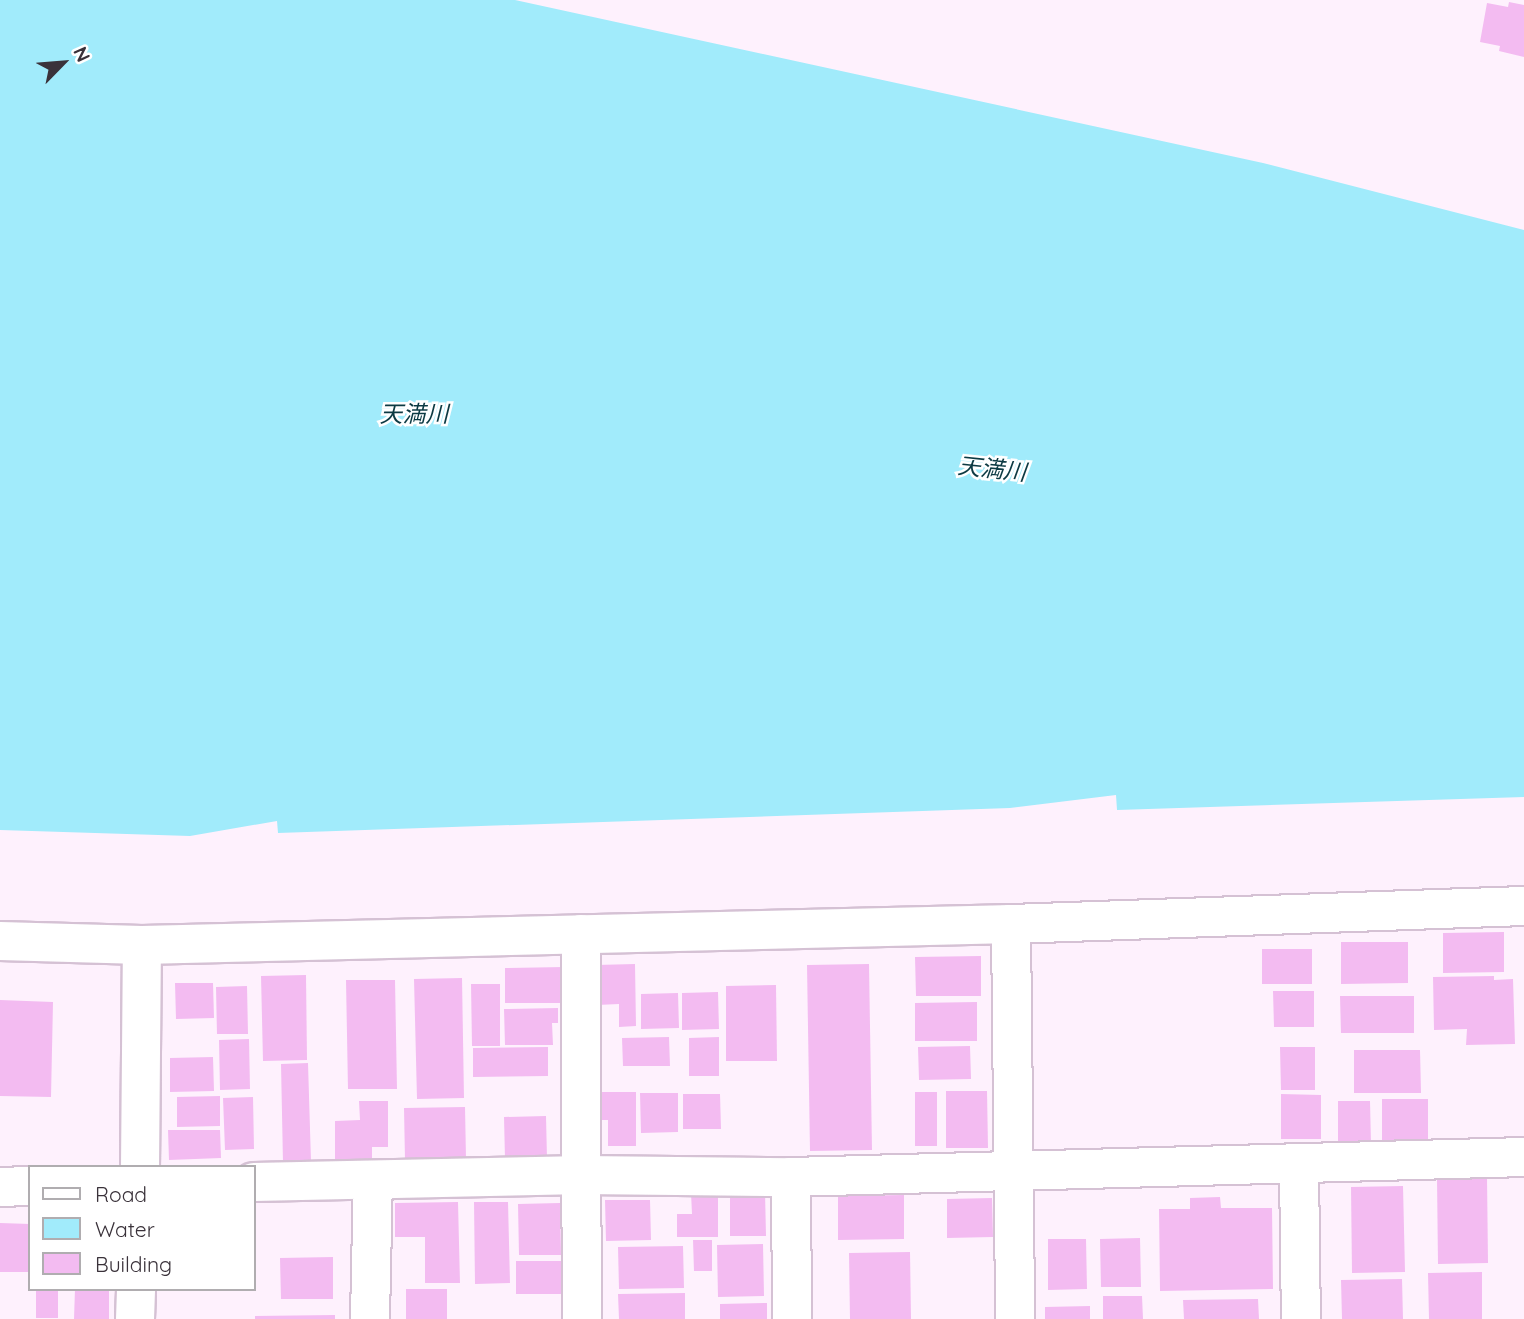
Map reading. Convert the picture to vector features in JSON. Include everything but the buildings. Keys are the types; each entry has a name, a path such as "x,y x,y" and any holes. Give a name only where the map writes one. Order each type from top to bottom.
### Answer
{"street":[{"path":"0,941 142,945 1011,924 1524,906"},
{"path":"1011,924 1015,1319"},
{"path":"581,934 582,1319"},
{"path":"141,1165 142,945"},
{"path":"256,1182 583,1175 791,1177 1524,1157"},
{"path":"1298,1165 1301,1319"},
{"path":"791,1177 792,1319"},
{"path":"370,1319 373,1180"},
{"path":"0,1187 28,1186"},
{"path":"135,1319 136,1291"}],"water":[{"name":"天満川","path":"0,0 515,0 1263,163 1524,230 1524,797 1117,810 1116,795 1010,808 278,833 277,821 190,836 0,830"}]}
